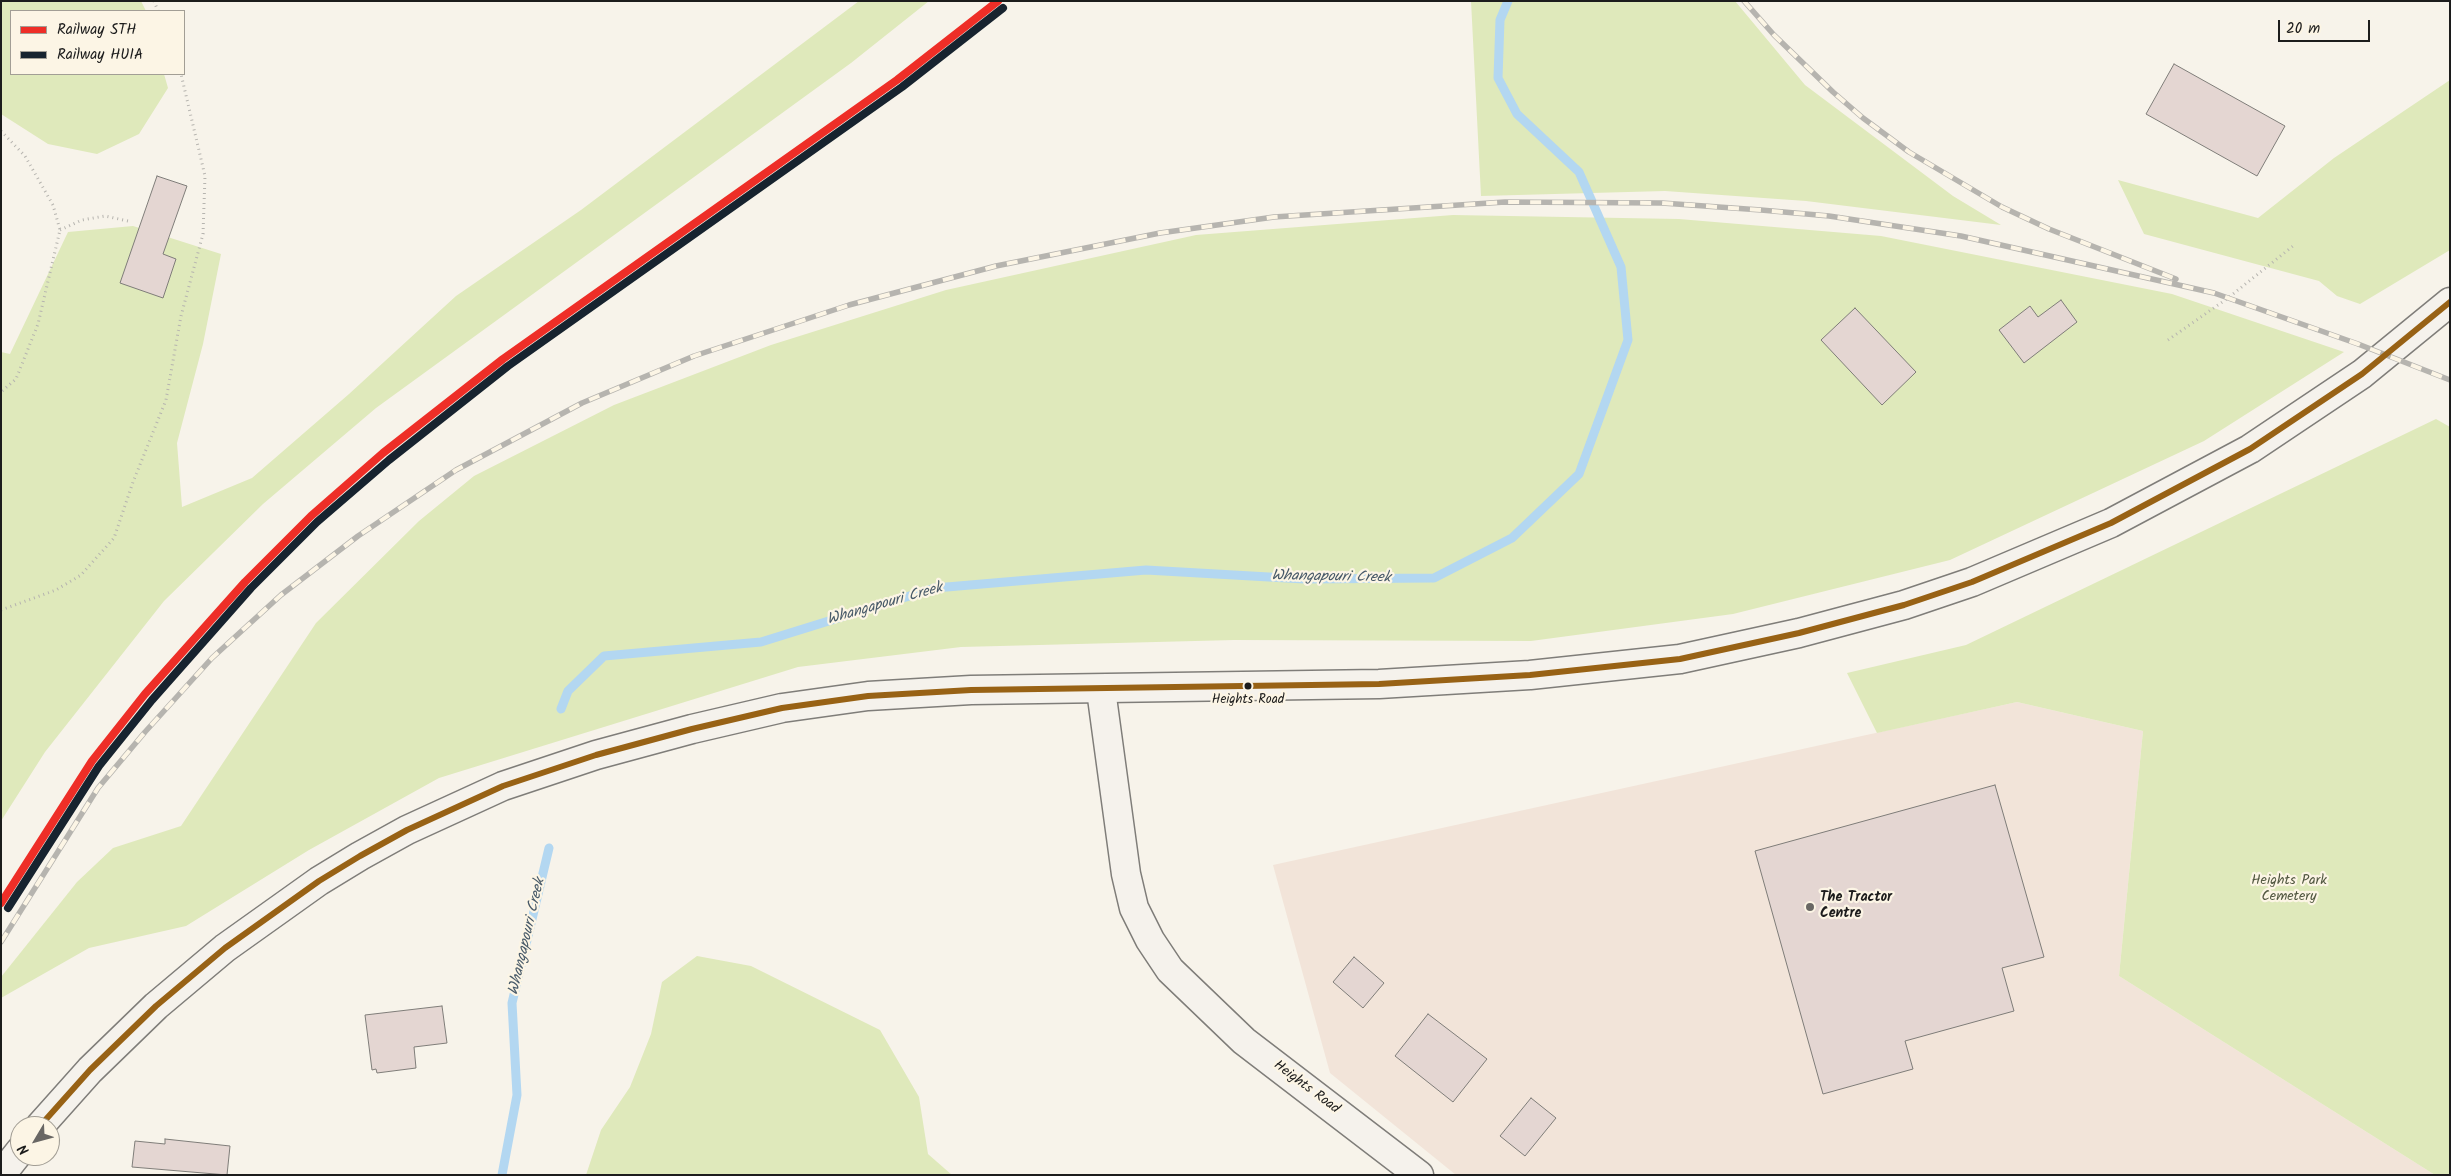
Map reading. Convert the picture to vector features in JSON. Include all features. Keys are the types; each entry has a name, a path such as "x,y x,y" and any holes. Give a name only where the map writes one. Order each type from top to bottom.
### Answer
{"main road":[{"path":"49,1116 90,1070 156,1006 225,948 319,881 360,856 407,830 503,786 596,755 782,708 868,696 971,690 1101,690 1379,684 1530,675 1680,659 1799,633 1904,605 1980,579 2102,527 2250,449 2362,374 2450,302"},
{"name":"Heights Road","path":"1101,690 1126,874 1134,908 1150,940 1170,970 1244,1041 1419,1175"},
{"path":"1,1175 10,1164"}],"path":[{"path":"1,610 56,590 81,575 114,538 133,482 166,400 181,316 203,234 204,176 181,75"},
{"path":"1,131 25,156 53,205 60,230 38,324 16,379 1,392"},
{"path":"60,230 82,220 105,216 128,221"},
{"path":"2168,340 2228,298 2293,246"}],"shaded area":[{"path":"2017,702 2143,731 2119,976 2435,1175 1456,1175 1330,1073 1273,865"}],"green space":[{"path":"1,1 141,1 146,10 10,10 10,75 164,75 168,88 139,134 97,154 48,144 1,114"},
{"path":"859,1 929,1 851,63 376,408 263,504 164,601 45,752 1,821 1,352 10,354 68,232 133,226 221,254 203,344 177,443 182,507 252,478 349,394 456,296 581,210"},
{"path":"1471,1 1735,1 1805,85 1953,196 2001,225 1806,201 1665,191 1481,196"},
{"path":"2450,80 2450,250 2360,304 2337,296 2319,281 2144,234 2118,180 2258,218 2334,158"},
{"path":"1453,215 1679,219 1881,236 2172,294 2344,352 2204,441 1950,560 1733,614 1531,641 1234,640 961,647 798,667 439,778 309,850 186,926 89,948 1,998 1,977 77,882 113,848 181,826 316,623 419,521 474,476 614,405 771,345 946,290 1196,235"},
{"name":"Heights Park Cemetery","path":"2436,419 2450,427 2450,1175 2435,1175 2119,976 2143,731 2017,702 1877,733 1847,673 1966,645"},
{"path":"697,956 751,966 880,1030 919,1097 928,1154 952,1175 586,1175 601,1130 630,1087 651,1034 662,982"}],"building":[{"path":"2174,64 2285,126 2257,176 2146,114"},
{"path":"157,176 187,186 163,254 176,259 163,298 120,283"},
{"path":"2061,300 2077,322 2024,363 1999,330 2030,306 2038,317"},
{"path":"1855,308 1916,372 1882,405 1821,340"},
{"path":"1995,785 2044,957 2002,968 2014,1011 1905,1041 1913,1069 1823,1094 1755,851"},
{"path":"1354,957 1384,983 1363,1008 1333,982"},
{"path":"442,1006 447,1043 414,1047 416,1068 377,1073 376,1069 372,1070 365,1015"},
{"path":"1428,1014 1487,1059 1453,1102 1395,1056"},
{"path":"1531,1098 1556,1118 1525,1156 1500,1136"},
{"path":"165,1139 230,1146 227,1175 132,1167 135,1141 165,1144"}],"waterway":[{"name":"Whangapouri Creek","path":"561,709 568,691 604,656 761,642 935,588 1146,570 1304,579 1434,578 1512,538 1579,474 1628,340 1621,267 1579,172 1517,114 1498,78 1500,20 1508,1"},
{"name":"Whangapouri Creek","path":"502,1175 517,1095 512,1003 549,848"}],"railway":[{"path":"1744,1 1774,35 1833,92 1863,118 1909,152 2002,207 2049,229 2176,279"},
{"path":"1,942 98,788 145,732 212,658 281,595 358,536 456,470 582,403 694,356 849,305 996,266 1160,233 1274,217 1505,202 1662,203 1761,210 1829,216 1961,236 2214,293 2358,344 2450,380"}],"rail line":[{"name":"STH","path":"1,903 92,761 145,694 245,582 311,516 383,453 503,359 897,80 998,1"},
{"name":"HUIA","path":"8,908 99,766 152,700 251,588 317,522 389,460 508,366 902,87 1003,8"}],"transit line":[{"path":"49,1116 90,1070 156,1006 225,948 319,881 360,856 407,830 503,786 596,755 692,729 782,708 868,696 971,690 1379,684 1530,675 1680,659 1799,633 1904,605 1972,582 2111,523 2250,449 2362,374 2450,302"}],"place":[{"name":"Heights Road","path":"1248,686"},
{"name":"The Tractor Centre","path":"1810,907"}]}
